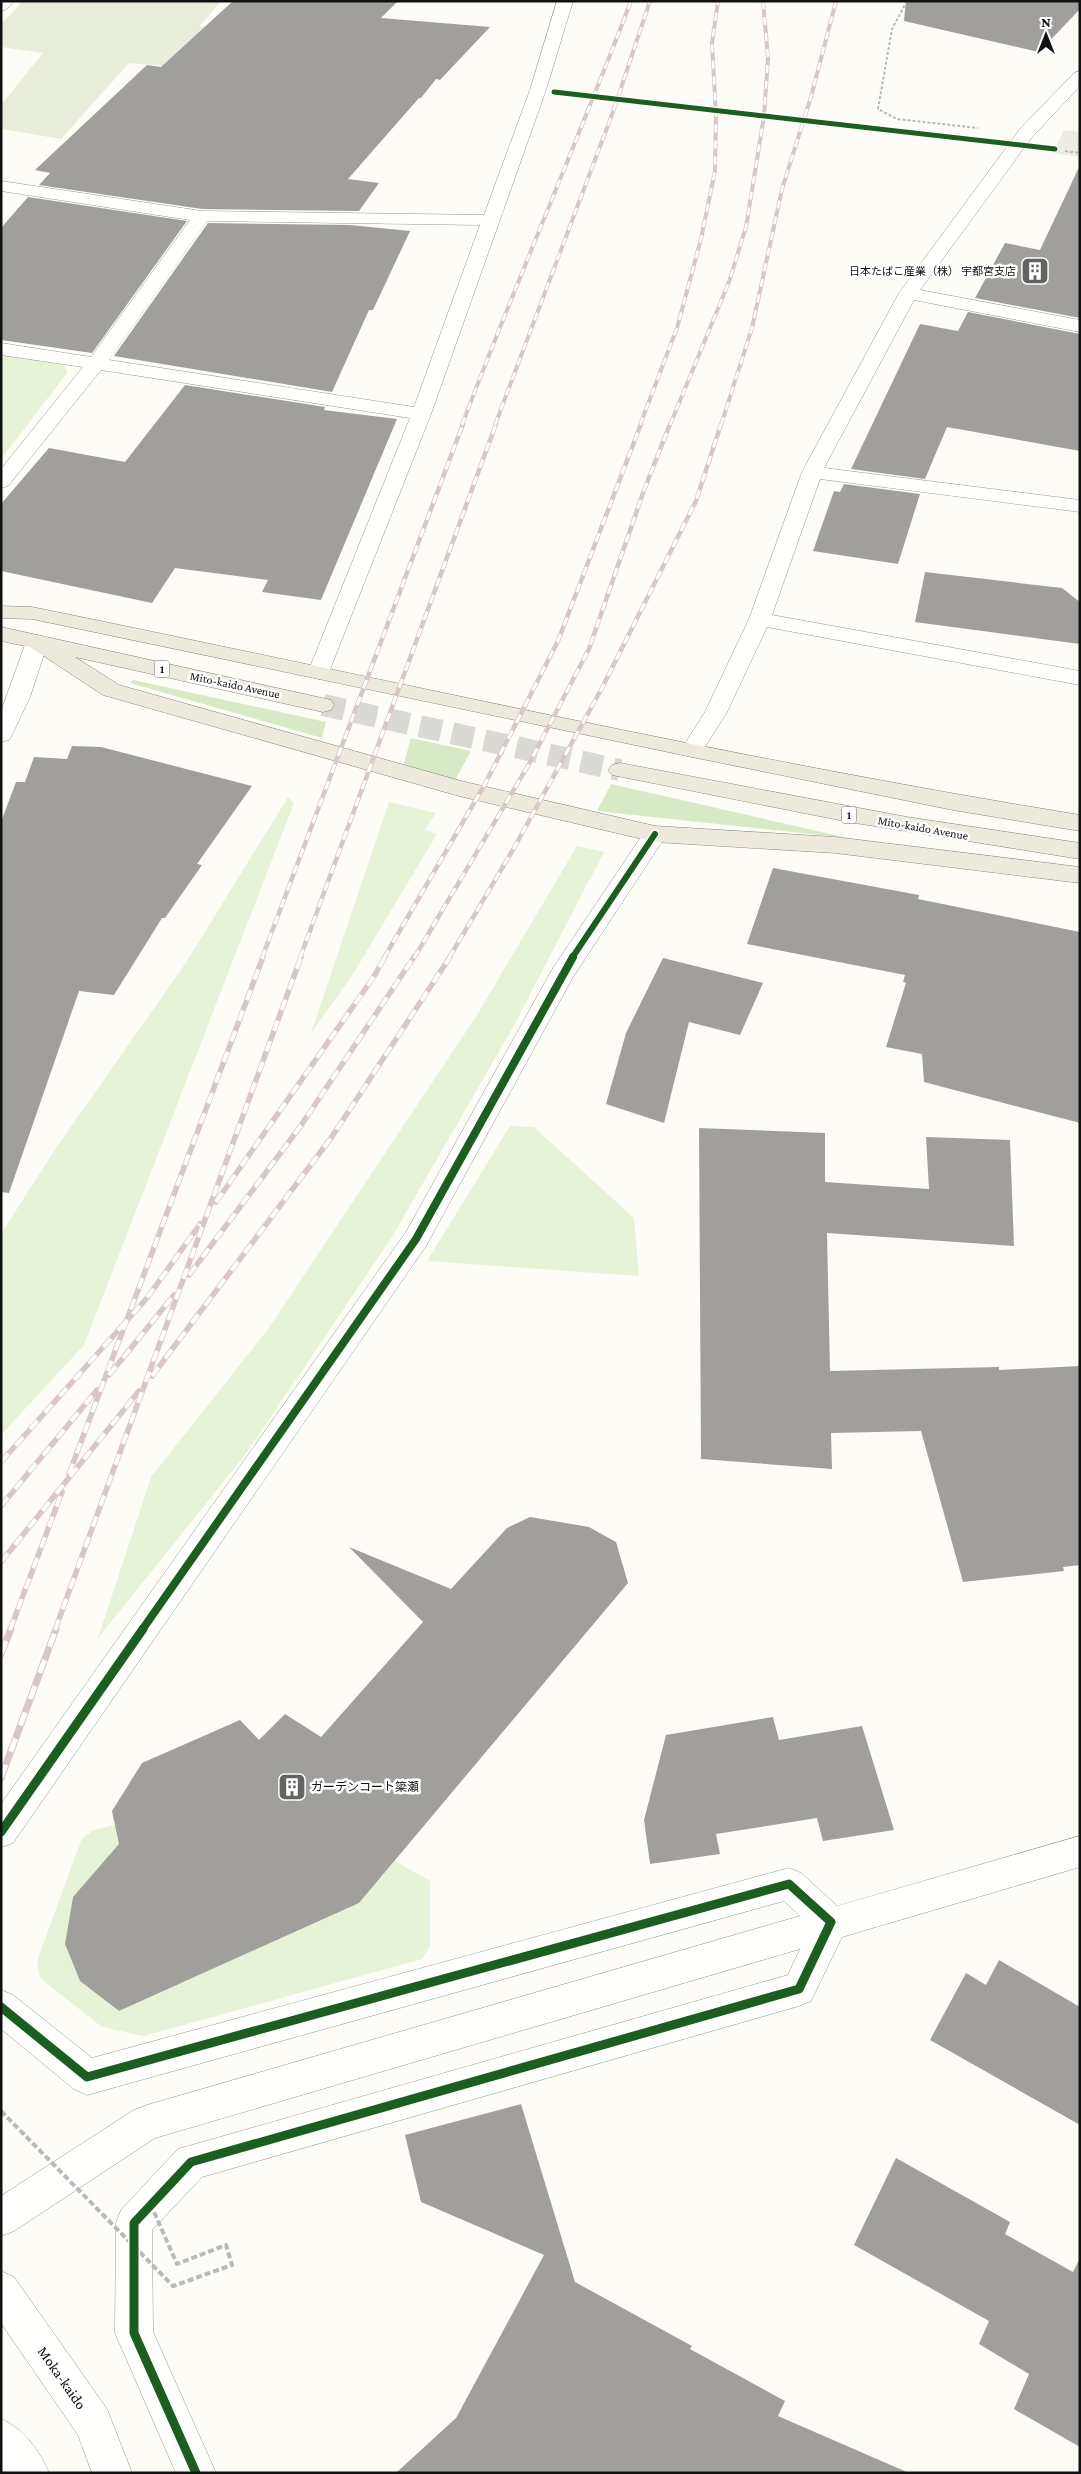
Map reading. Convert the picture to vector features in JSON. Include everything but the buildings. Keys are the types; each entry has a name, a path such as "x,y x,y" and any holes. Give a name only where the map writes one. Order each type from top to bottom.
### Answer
{"main road":[{"path":"1,612 32,613 692,750 953,802 1080,823"},
{"name":"Mito-kaido Avenue","path":"1,634 323,705"},
{"path":"37,642 111,690 459,788 654,834 834,845 1080,875"},
{"name":"Mito-kaido Avenue","path":"620,770 818,810 987,839 1080,851"}],"street":[{"path":"1,6 6,1"},
{"path":"319,672 421,414 538,90 565,1"},
{"path":"692,750 716,712 760,619 812,472 908,294 1026,133 1080,76"},
{"path":"1,186 202,216 491,220"},
{"path":"1,482 96,364 202,216"},
{"path":"908,294 1080,326"},
{"path":"1,349 421,414"},
{"path":"812,472 1080,506"},
{"path":"760,619 1080,678"},
{"path":"1,735 19,697 37,642"},
{"path":"1,1832 416,1239 562,974 654,834"},
{"path":"1,2218 147,2123 831,1922 1080,1851"},
{"path":"1,2007 87,2077 789,1884 831,1922"},
{"path":"196,2473 134,2333 134,2223 191,2162 800,1989 831,1922"},
{"name":"Moka-kaido","path":"1,2290 93,2422 112,2473"},
{"path":"1,2438 29,2473"}],"path":[{"path":"907,1 892,29 878,108 897,119 1026,133"},
{"path":"1,2111 173,2286 232,2265 226,2245 177,2264 151,2205"}],"green space":[{"path":"23,1 221,1 200,26 339,48 267,75 129,63 61,139 1,129 1,105 43,53 1,47 1,24"},
{"path":"1,355 65,365 67,373 1,459"},
{"path":"133,680 326,722 322,738 130,683"},
{"path":"411,738 471,751 453,784 402,770"},
{"path":"611,784 848,838 597,811"},
{"path":"288,797 294,803 84,1345 1,1435 1,1234 54,1151 185,964"},
{"path":"389,802 436,813 425,830 437,834 353,974 311,1033"},
{"path":"577,846 604,852 513,1027 392,1237 245,1455 98,1638 151,1477 268,1329 477,1015"},
{"path":"510,1126 534,1127 634,1218 639,1276 427,1261"},
{"path":"115,1825 121,1843 73,1897 65,1944 80,1981 119,2011 359,1903 395,1861 430,1881 430,1946 422,1959 144,2036 102,2027 40,1978 37,1961 82,1838 94,1830"}],"shaded area":[{"path":"1064,130 1080,132 1080,157 1053,153"}],"tunnel":[{"path":"323,705 620,770"}],"railway":[{"path":"462,425 631,1"},
{"path":"495,425 613,112 650,1"},
{"path":"640,425 677,328 701,239 715,171 716,115 712,43 718,1"},
{"path":"670,425 729,282 746,227 764,116 768,58 763,1"},
{"path":"721,425 752,328 782,189 811,97 836,1"},
{"path":"262,958 463,424"},
{"path":"300,958 496,424"},
{"path":"384,958 485,784 558,641 641,424"},
{"path":"414,958 529,764 589,649 643,493 670,424"},
{"path":"449,958 514,848 602,688 696,501 721,424"},
{"path":"126,1321 263,957"},
{"path":"55,1630 301,957"},
{"path":"216,1202 373,978 385,957"},
{"path":"189,1275 300,1127 414,957"},
{"path":"152,1376 331,1138 450,957"},
{"path":"126,1321 147,1298 200,1224"},
{"path":"109,1375 174,1295"},
{"path":"1,1462 126,1321"},
{"path":"69,1474 126,1321"},
{"path":"1,1506 97,1390"},
{"path":"1,1562 139,1391"},
{"path":"10,1630 62,1492"},
{"path":"1,1654 11,1629"},
{"path":"1,1778 56,1629"}],"cycle path":[{"path":"554,92 1055,149"},
{"path":"1,1832 416,1239 562,974 655,834"},
{"path":"1,2007 87,2077 789,1884 831,1922 799,1989 191,2162 134,2223 134,2333 196,2473"}],"place":[{"name":"日本たばこ産業（株） 宇都宮支店","path":"1035,271"},
{"name":"ガーデンコート簗瀬","path":"292,1787"}]}
